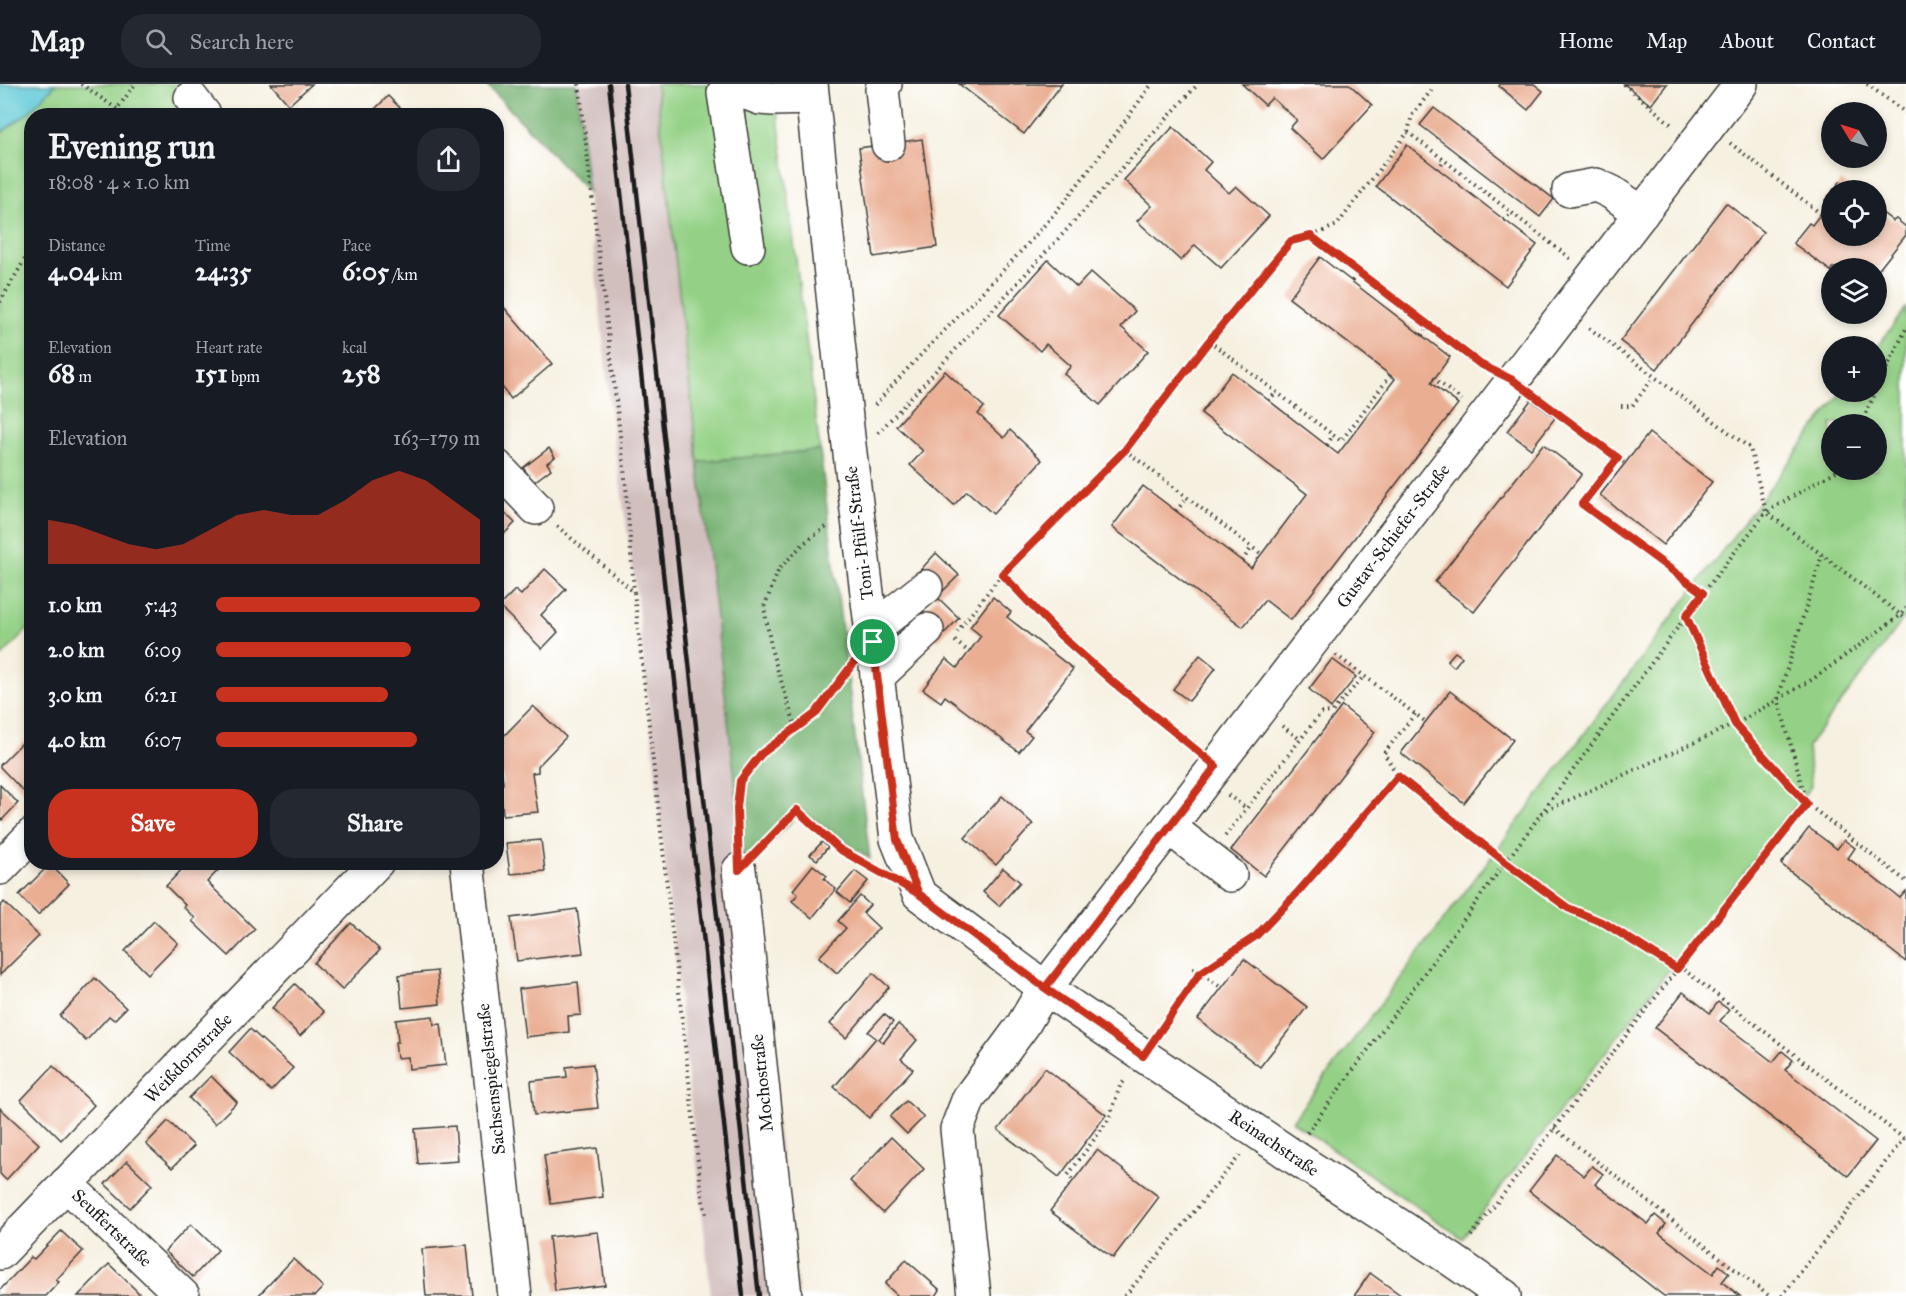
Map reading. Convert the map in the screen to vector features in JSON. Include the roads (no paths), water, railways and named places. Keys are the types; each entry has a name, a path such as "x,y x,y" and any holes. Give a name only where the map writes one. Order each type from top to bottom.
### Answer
{"street":[{"path":"885,84 882,89 888,144"},
{"name":"Gustav-Schiefer-Straße","path":"974,1296 957,1129 969,1098 1023,1025 1045,988 1741,84"},
{"path":"748,247 724,93 741,91 760,98 773,99 812,91"},
{"name":"Toni-Pfülf-Straße","path":"812,91 849,450 897,840 919,894 1045,988"},
{"path":"1569,190 1596,185 1611,192 1641,213"},
{"path":"504,474 536,508"},
{"path":"872,636 926,587"},
{"path":"877,677 942,638"},
{"path":"1169,827 1219,867"},
{"path":"0,868 24,843"},
{"name":"Weißdornstraße","path":"0,1253 368,870"},
{"name":"Sachsenspiegelstraße","path":"468,870 515,1296"},
{"name":"Mochostraße","path":"739,870 785,1296"},
{"name":"Reinachstraße","path":"1045,988 1143,1056 1504,1296"},
{"name":"Seuffertstraße","path":"66,1184 183,1296"}],"water":[{"path":"0,84 56,84 33,108 24,108 24,116 0,133"}],"railway":[{"path":"609,84 743,1296"},
{"path":"625,84 759,1296"}]}
